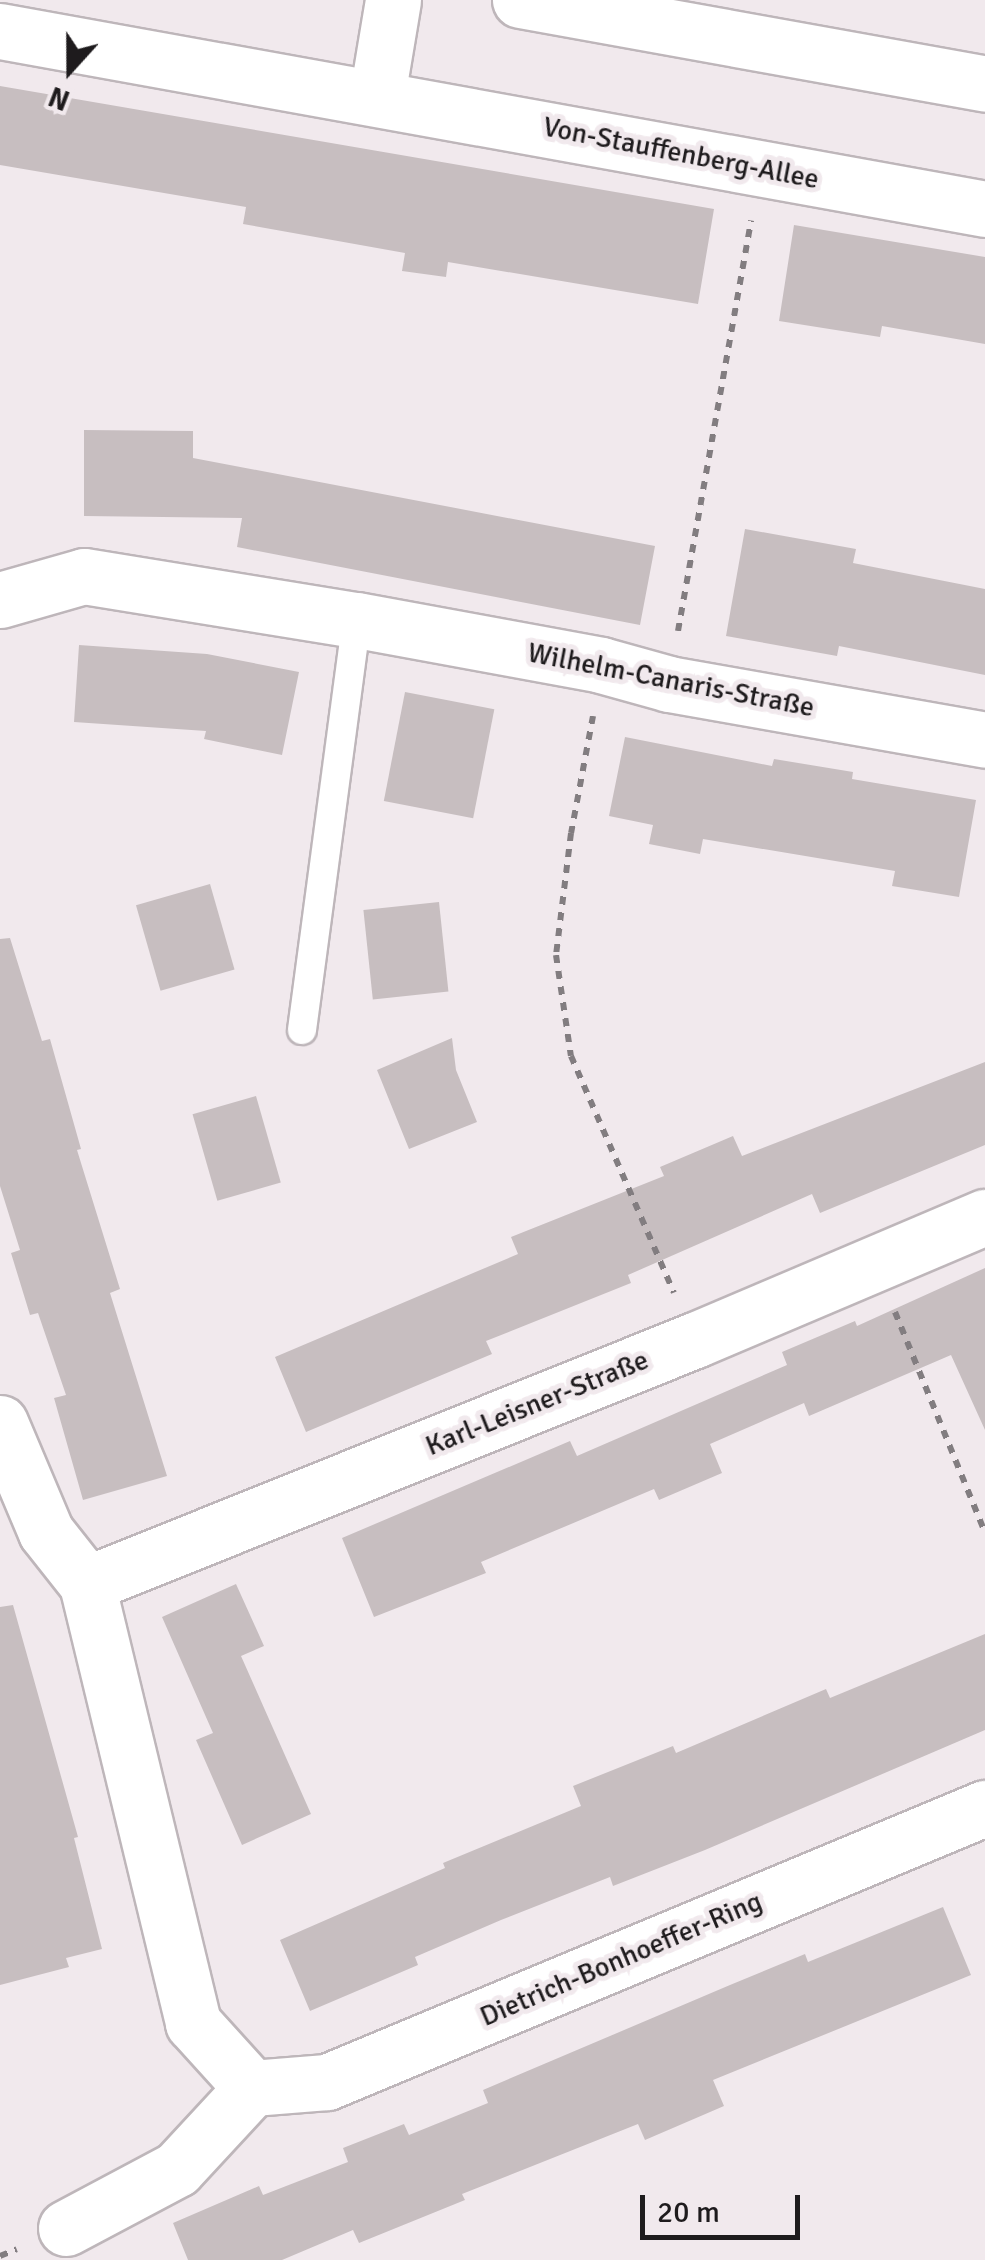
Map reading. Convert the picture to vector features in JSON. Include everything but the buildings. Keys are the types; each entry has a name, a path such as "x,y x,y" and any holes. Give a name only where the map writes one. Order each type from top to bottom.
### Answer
{"street":[{"path":"377,96 393,0"},
{"path":"520,0 985,84"},
{"name":"Von-Stauffenberg-Allee","path":"0,31 377,96 985,209"},
{"name":"Wilhelm-Canaris-Straße","path":"0,600 84,576 357,620 601,665 669,684 985,740"},
{"name":"Karl-Leisner-Straße","path":"87,1584 694,1340 985,1218"},
{"path":"0,1423 46,1532 87,1584 193,2023 252,2088 177,2170 66,2228"},
{"name":"Dietrich-Bonhoeffer-Ring","path":"252,2088 327,2082 985,1808"}],"lane":[{"path":"302,1030 357,620"}],"path":[{"path":"669,684 760,169"},
{"path":"601,665 556,955 572,1056 694,1340"},
{"path":"876,1264 985,1534"}]}
